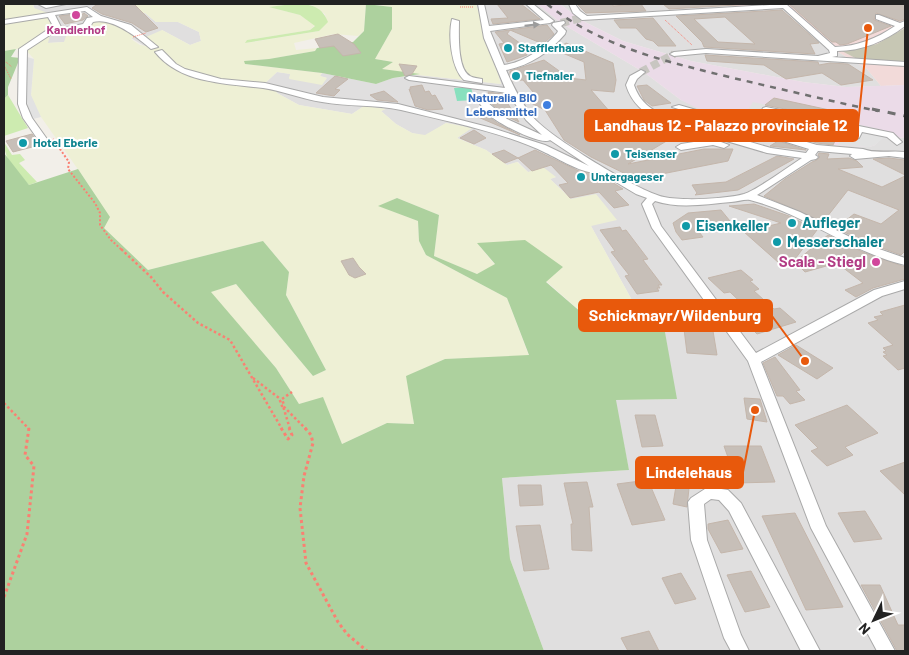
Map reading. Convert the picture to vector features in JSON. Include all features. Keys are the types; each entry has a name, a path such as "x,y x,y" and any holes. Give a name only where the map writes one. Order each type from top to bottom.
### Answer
{"street":[{"path":"41,4 46,6 63,4"},
{"path":"485,29 550,21 529,4"},
{"path":"572,4 580,16 585,18 783,5"},
{"path":"667,4 679,12"},
{"path":"773,4 783,5 834,49 846,49 872,44 886,38 903,25"},
{"path":"4,22 52,14 79,6 90,11 98,18 128,27 140,35 173,66 182,71 213,79 265,86 323,100 398,108 489,130 542,147 583,167 603,170"},
{"path":"482,6 485,29 510,87 529,118 541,130 603,170 628,185 654,197 678,202 734,199 750,196 806,160 815,148"},
{"path":"42,139 22,106 24,66 22,49 57,27 50,16 52,14"},
{"path":"879,16 903,25"},
{"path":"47,33 86,26 90,20 98,18"},
{"path":"455,21 456,51 462,73 467,78 510,87"},
{"path":"502,68 518,64 536,56 561,34 562,31 556,25 560,23"},
{"path":"819,58 834,54 834,49"},
{"path":"674,54 706,51 905,64"},
{"path":"641,72 633,78 630,85 633,94 638,102 665,120 752,147 808,157 859,154 904,155"},
{"path":"409,78 510,87"},
{"path":"484,104 489,112 503,120 547,140 559,142"},
{"path":"676,107 804,142 815,148 859,154 888,147 890,143 901,142"},
{"path":"859,128 856,136 764,115 766,110 859,128 890,135 901,142"},
{"path":"681,147 713,142 749,150 752,147"},
{"path":"888,147 904,155"},
{"path":"750,196 796,214 836,235 905,262"},
{"path":"654,197 647,204 658,228 754,360 819,528 886,651"},
{"path":"754,360 878,293 905,284"},
{"path":"740,651 733,638 699,540 696,502 708,493 722,494 735,506 811,651"}],"path":[{"path":"460,7 482,6"},
{"path":"657,13 692,45 689,46"},
{"path":"68,169 93,198 100,213 100,225 111,240 163,292 198,323 230,340 262,392 277,423 289,440 292,435 286,420 282,399 292,392"},
{"path":"252,377 279,398 283,406 304,426 313,443 304,476 300,508 303,547 311,575 343,629 367,651"},
{"path":"4,402 29,428 25,456 34,466 27,534 4,597"}],"shaded area":[{"path":"4,4 33,4 34,8 48,13 52,26 48,43 64,42 68,30 89,27 95,20 99,20 128,28 137,35 131,39 140,45 160,48 146,37 162,30 190,45 201,41 199,32 178,22 156,22 145,13 125,15 131,4 292,4 270,7 300,15 315,25 310,30 247,40 246,43 319,31 327,22 325,14 310,4 366,4 364,31 358,36 334,34 294,43 296,50 317,48 315,51 245,61 245,64 322,73 320,76 327,78 322,85 289,79 290,74 277,72 260,88 276,90 277,93 299,105 352,114 364,106 386,109 381,111 396,124 412,133 425,135 446,123 472,128 457,138 486,150 507,165 517,162 528,172 543,167 556,177 550,179 571,199 596,194 617,220 591,226 633,302 597,326 546,281 563,267 478,244 495,265 477,274 434,256 439,215 397,198 379,206 418,221 419,241 426,255 507,298 529,356 445,359 407,376 414,424 387,423 342,444 323,398 299,404 276,368 210,292 236,284 313,376 326,370 286,295 289,272 263,241 148,270 126,250 104,228 89,185 33,103 31,95 34,59 24,48 4,51"},
{"path":"33,4 131,4 125,14 145,13 156,22 178,22 199,32 201,41 190,45 162,30 161,48 146,47 131,38 136,35 99,20 64,42 47,43"},
{"path":"373,4 476,4 501,84 381,69 393,62 375,59 392,29 391,7"},
{"path":"476,4 537,4 561,23 645,73 681,100 735,121 833,145 869,147 875,145 882,138 905,138 905,651 544,651 510,559 502,478 629,470 615,400 676,399 659,300 633,302 591,226 571,199 550,179 556,177 528,172 518,162 507,165 486,150 457,138 471,128 446,123 425,136 412,133 396,124 381,111 385,109 364,106 352,114 299,105 277,93 260,88 277,72 291,74 289,78 327,78 320,76 322,73 376,84 393,78 418,75 501,84"},
{"path":"537,4 560,4 583,21 623,41 691,61 803,82 846,87 905,85 905,138 882,138 875,145 869,147 833,145 711,115 681,100 645,73 561,23"},
{"path":"560,4 730,4 738,8 784,6 833,49 867,69 881,86 846,87 803,82 691,61 623,41 583,21"},
{"path":"730,4 905,4 905,28 877,44 843,51 857,59 905,62 905,85 881,86 867,69 833,49 784,6 737,8"},
{"path":"905,28 905,62 857,59 842,51 877,44"},
{"path":"27,57 34,59 31,95 41,117 33,119 24,96"},
{"path":"753,102 879,129 877,134 888,137 869,147 838,145 841,138 745,114"}],"green space":[{"path":"292,4 309,5 318,8 328,22 319,31 245,43 247,40 310,30 315,26 300,15 269,7"},
{"path":"366,4 392,7 392,29 375,59 393,62 382,69 420,74 393,78 376,84 322,73 245,64 244,61 269,59 315,51 317,48 353,42 364,31"},
{"path":"16,49 11,57 20,58 8,87 8,95 4,99 4,51"},
{"path":"471,87 474,100 457,101 454,88"},
{"path":"8,95 28,128 4,136 4,99"},
{"path":"4,142 12,155 20,154 25,160 19,163 37,182 29,185 16,170 6,155"},
{"path":"4,153 29,185 78,169 110,217 104,228 148,270 263,241 289,272 286,295 326,370 313,376 236,284 211,292 276,368 299,404 323,397 342,444 387,423 414,424 406,376 445,359 529,355 507,298 426,255 419,241 418,221 378,206 397,198 439,215 434,256 477,274 495,264 477,243 525,240 563,267 546,282 597,326 633,302 659,299 677,399 616,400 629,470 502,478 510,559 544,651 4,651"}],"building":[{"path":"134,4 158,28 146,32 132,23 102,14 92,8 96,5"},
{"path":"497,4 521,4 540,19 493,24 491,19 508,18"},
{"path":"577,4 613,4 613,6 641,4 646,11 586,13"},
{"path":"663,4 753,4 669,9"},
{"path":"789,4 905,4 905,19 900,21 876,13 874,20 891,26 847,44 840,45 832,42"},
{"path":"782,10 819,43 810,44 815,54 704,47 702,42 676,16","holes":["725,17 755,44 718,42 694,19"]},
{"path":"84,13 88,16 83,20 65,24 59,16 75,14 78,17"},
{"path":"653,18 676,46 658,46 653,41 646,39 636,28 620,28 614,20"},
{"path":"547,25 554,34 543,44 510,30"},
{"path":"510,30 507,34 524,46 527,55 507,62 499,44 504,43 495,32"},
{"path":"338,34 354,44 361,53 343,56 334,46 320,48 315,39"},
{"path":"560,42 563,45 566,43 613,63 616,80 614,92 591,90 617,120 639,120 675,136 628,164 704,149 733,149 728,161 636,179 591,157 564,140 545,110 529,102 538,98 523,80 513,81 510,74 510,71 544,60 569,78 586,80 584,62 553,49"},
{"path":"705,55 818,62 819,65 830,63 848,64 873,80 841,85 822,73 786,79 764,65 707,61"},
{"path":"399,64 417,66 412,74 405,76"},
{"path":"335,76 348,79 335,89 340,90 334,96 316,93"},
{"path":"422,85 425,92 429,91 432,96 435,95 443,109 428,110 415,106 409,89 411,89 410,87"},
{"path":"647,85 671,103 652,106 644,100 637,86"},
{"path":"384,91 398,102 377,100 370,95"},
{"path":"488,92 502,94 519,122 508,117 493,105"},
{"path":"774,98 848,114 845,121 765,105"},
{"path":"760,110 757,116 760,119 837,137 833,145 817,143 746,122"},
{"path":"487,115 497,123 520,135 478,117"},
{"path":"474,130 486,138 474,144 460,138"},
{"name":"Hotel Eberle","path":"32,134 40,145 13,152 6,141"},
{"path":"778,141 806,150 770,146"},
{"path":"504,150 518,158 505,163 492,154"},
{"path":"535,150 579,171 599,174 623,189 615,191 629,205 614,208 599,192 570,198 559,185 568,183 551,165 532,171 518,158"},
{"path":"819,153 829,154 827,159 849,158 857,161 863,167 838,169 882,187 905,176 905,251 901,255 863,241 836,228 854,214 881,224 899,210 848,190 823,222 764,196 785,179 817,160 820,157"},
{"path":"777,156 794,159 738,190 695,195 697,193 692,185 726,182"},
{"path":"873,159 905,160 905,175"},
{"path":"754,204 789,216 817,230 795,259 779,263 744,232 781,223 729,206"},
{"name":"Eisenkeller","path":"721,210 730,221 696,228 703,237 682,240 676,232 673,223 688,213"},
{"path":"620,227 622,231 626,230 648,259 643,260 662,285 658,285 659,291 637,294 625,276 629,275 611,252 615,251 600,230"},
{"path":"828,235 865,253 905,267 905,279 873,288 856,297 845,290 863,283 837,263 805,272 795,262"},
{"path":"353,258 366,274 355,278 349,275 341,261"},
{"path":"741,270 753,280 750,281 759,289 754,291 774,309 780,308 796,322 757,334 744,321 757,318 730,292 724,293 708,278"},
{"path":"905,305 905,368 898,370 883,356 887,355 883,352 886,351 883,348 893,345 868,323 878,320 874,317 883,315 880,312"},
{"path":"684,329 713,331 717,355 687,353"},
{"path":"796,345 833,368 817,379 778,355"},
{"path":"775,357 800,390 796,391 805,400 790,404 783,396 777,396 763,363"},
{"path":"744,398 760,399 767,422 747,419"},
{"path":"847,405 878,433 845,447 853,455 827,466 811,451 818,448 795,425"},
{"path":"635,415 655,415 663,446 642,447"},
{"path":"724,446 761,446 775,482 737,483"},
{"path":"905,462 905,495 880,471"},
{"path":"669,474 690,479 687,507 673,504 676,486 667,484"},
{"path":"648,480 665,520 632,525 617,484"},
{"path":"587,482 593,507 589,507 592,551 572,550 571,524 573,524 564,483"},
{"path":"518,485 541,485 543,505 520,506"},
{"path":"865,511 882,539 854,542 838,513"},
{"path":"795,513 843,607 806,610 762,516"},
{"path":"728,520 743,549 721,553 708,529 708,524"},
{"path":"540,525 549,569 524,571 516,526"},
{"path":"751,571 770,607 745,612 727,575"},
{"path":"681,573 696,599 675,604 662,578"},
{"path":"861,585 880,585 898,625 905,625 905,651 897,651"},
{"path":"649,631 659,651 628,651 621,638"}],"tunnel":[{"path":"561,23 582,18"},
{"path":"641,72 674,54"},
{"path":"701,127 705,124"}],"railway":[{"path":"547,4 590,32 659,59 878,111"},
{"path":"872,109 905,116"}],"place":[{"name":"Kandlerhof","path":"76,15"},
{"name":"Landhaus 12 - Palazzo provinciale 12","path":"868,28"},
{"name":"Stafflerhaus","path":"508,48"},
{"name":"Tiefnaler","path":"516,76"},
{"name":"Naturalia BIO Lebensmittel","path":"547,105"},
{"name":"Hotel Eberle","path":"23,143"},
{"name":"Teisenser","path":"615,154"},
{"name":"Untergageser","path":"581,177"},
{"name":"Aufleger","path":"792,223"},
{"name":"Eisenkeller","path":"686,226"},
{"name":"Messerschaler","path":"777,242"},
{"name":"Scala - Stiegl","path":"876,262"},
{"name":"Schickmayr/Wildenburg","path":"805,361"},
{"name":"Lindelehaus","path":"755,410"}]}
